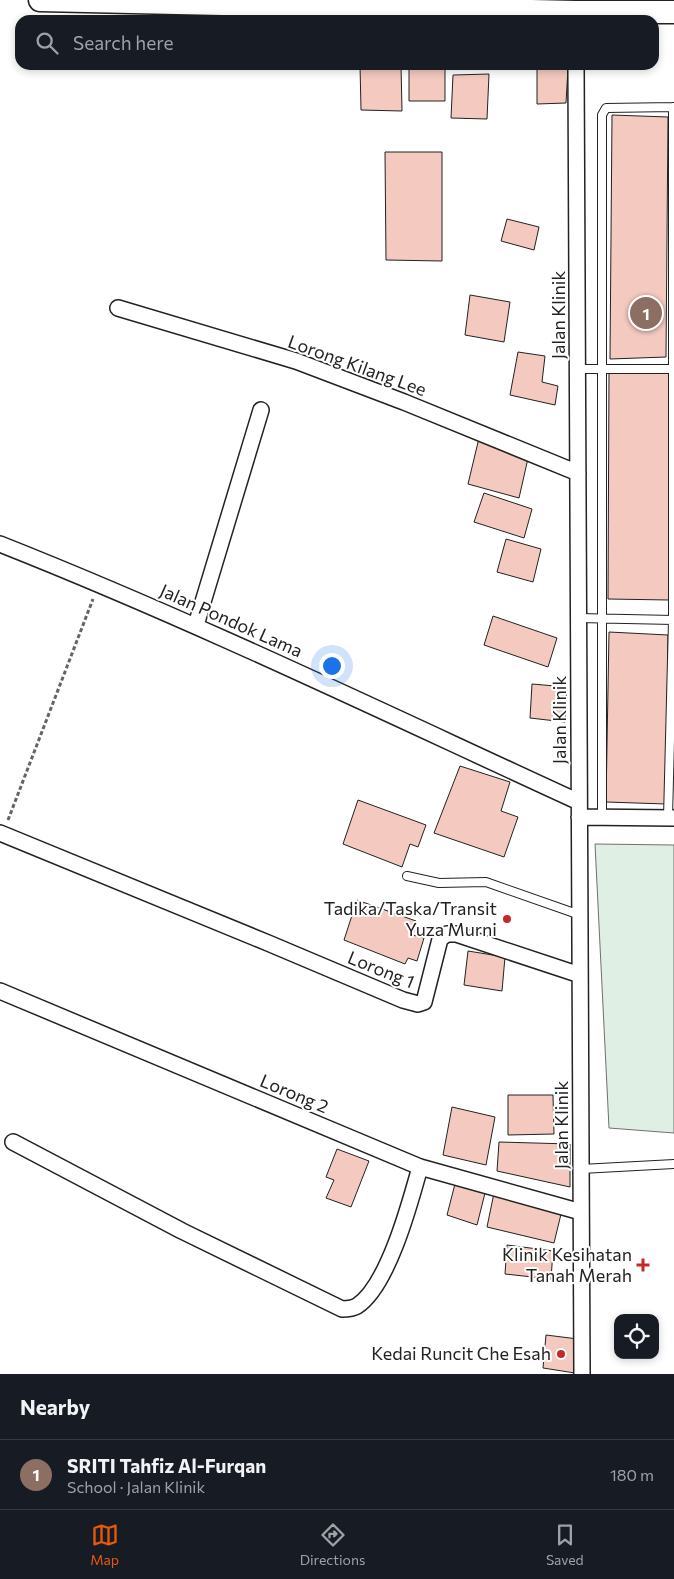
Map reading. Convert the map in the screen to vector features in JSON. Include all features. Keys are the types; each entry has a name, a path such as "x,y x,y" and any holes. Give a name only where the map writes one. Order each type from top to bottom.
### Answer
{"street":[{"path":"40,0 576,11 638,6 674,12"},
{"name":"Jalan Klinik","path":"576,70 582,1374"},
{"name":"Lorong Kilang Lee","path":"118,308 296,361 404,402 578,473"},
{"path":"196,625 260,410"},
{"name":"Jalan Pondok Lama","path":"0,544 99,583 196,625 579,809"},
{"path":"579,809 602,817 671,818"},
{"name":"Lorong 1","path":"2,834 268,942 403,1000 418,1004 424,1002 440,939 447,934 456,934 580,975"},
{"name":"Lorong 2","path":"0,991 420,1167 581,1212"},
{"path":"13,1142 182,1231 342,1309 350,1309 357,1306 374,1290 400,1234 420,1167"}],"lane":[{"path":"602,817 602,115 606,108 674,107 674,620 671,818"},
{"path":"578,369 674,369"},
{"path":"578,618 674,620"},
{"path":"408,876 439,884 486,882 580,916"},
{"path":"581,1168 674,1164"}],"path":[{"path":"2,834 99,583"}],"green space":[{"path":"595,844 674,845 674,1133 609,1128"}],"building":[{"path":"360,70 401,70 402,111 361,110"},
{"path":"409,70 445,70 445,101 409,101"},
{"path":"537,70 568,70 566,103 537,104"},
{"path":"489,74 487,119 451,118 453,75"},
{"path":"612,115 668,117 666,357 610,359"},
{"path":"385,152 442,152 442,261 386,260"},
{"path":"507,219 539,227 534,250 501,241"},
{"path":"470,295 510,302 504,342 465,335"},
{"path":"518,352 545,356 542,382 558,386 555,405 510,395"},
{"path":"609,372 669,372 669,600 608,599"},
{"path":"479,438 529,454 519,498 468,484"},
{"path":"484,493 532,509 524,538 474,522"},
{"path":"506,539 541,549 533,582 497,572"},
{"path":"493,616 557,638 548,667 484,645"},
{"path":"609,632 668,635 666,804 606,802"},
{"path":"532,684 567,687 565,722 530,718"},
{"path":"460,766 510,782 501,811 518,817 504,857 434,833"},
{"path":"358,800 426,825 418,847 410,844 402,867 343,844"},
{"path":"357,900 416,921 413,935 424,938 417,961 408,958 405,964 344,940"},
{"path":"468,951 505,957 502,991 464,985"},
{"path":"508,1095 553,1095 554,1134 508,1135"},
{"path":"452,1107 495,1117 486,1165 443,1155"},
{"path":"499,1142 570,1144 570,1187 497,1171"},
{"path":"337,1149 369,1161 351,1207 326,1198 334,1180 326,1177"},
{"path":"456,1180 486,1189 477,1225 447,1215"},
{"path":"494,1193 562,1210 554,1243 487,1227"},
{"path":"507,1245 553,1251 551,1279 505,1274"},
{"name":"Kedai Runcit Che Esah","path":"546,1335 578,1339 575,1373 543,1368"}],"place":[{"name":"SRITI Tahfiz Al-Furqan","path":"646,313"},
{"name":"Tadika/Taska/Transit Yuza Murni","path":"507,919"},
{"name":"Klinik Kesihatan Tanah Merah","path":"643,1265"},
{"name":"Kedai Runcit Che Esah","path":"561,1354"}]}
